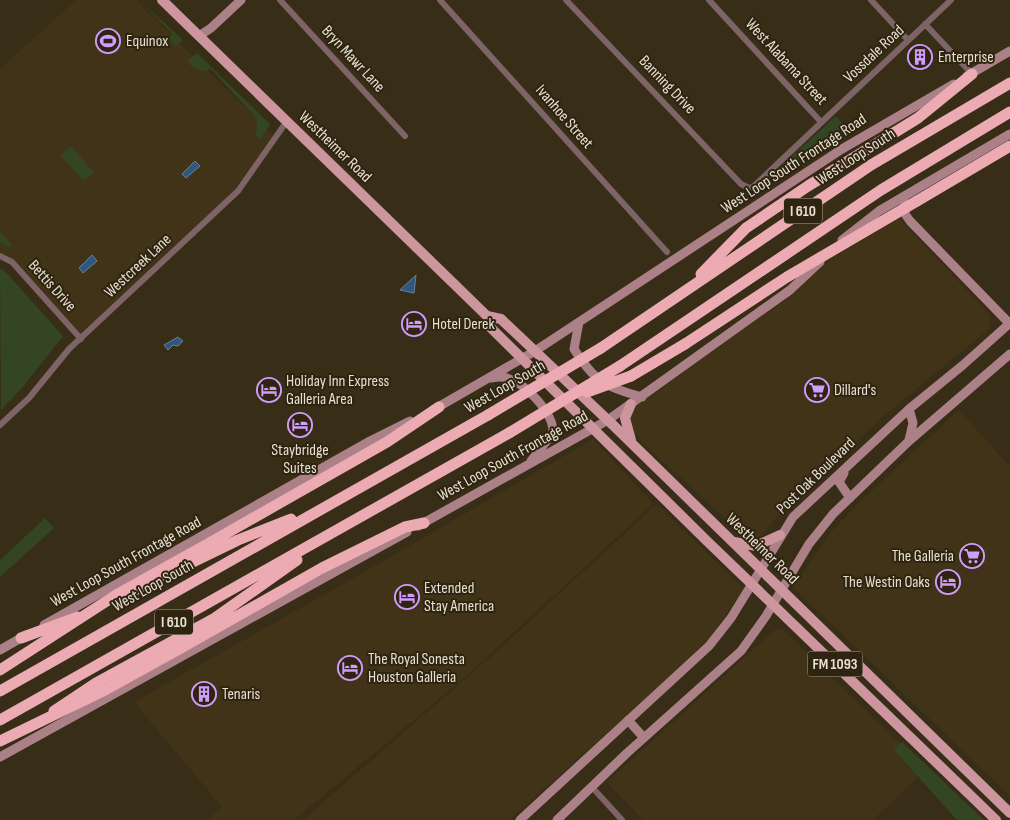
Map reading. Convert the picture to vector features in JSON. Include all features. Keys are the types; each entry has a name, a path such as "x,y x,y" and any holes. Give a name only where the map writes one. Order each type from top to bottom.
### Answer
{"highway":[{"path":"682,294 746,228 808,186 918,118 972,74"},
{"name":"West Loop South","path":"0,691 262,543 323,506 488,416 601,348 871,165 1010,83"},
{"name":"I 610","path":"0,720 565,400 620,366 881,190 1010,112"},
{"path":"565,400 631,376 684,344 786,276 1010,146"},
{"path":"0,670 116,595 387,442 439,407"},
{"path":"21,638 85,614 238,540 323,506"},
{"path":"0,742 105,690 322,568 405,527 424,523"},
{"path":"0,746 96,683 215,618 348,524"}],"main road":[{"name":"Westheimer Road","path":"162,0 487,316 491,328 593,429 996,820"},
{"path":"199,36 211,28 241,0"},
{"name":"West Loop South Frontage Road","path":"0,650 370,441 439,407 522,359 842,149 1010,51"},
{"name":"West Loop South Frontage Road","path":"0,758 608,420 790,290 860,225 1010,134"},
{"path":"920,187 905,201 905,214 1010,323"},
{"name":"Westheimer Road","path":"487,316 501,319 608,420 1010,813"},
{"path":"579,322 574,348 586,368 601,382 642,397"},
{"name":"Post Oak Boulevard","path":"520,820 709,646 731,618 780,534 798,512 909,409 963,365 1010,323"},
{"path":"556,820 740,651 773,604 817,533 850,498 909,441 1010,354"},
{"path":"486,379 505,377 514,380 534,397 552,420 553,433 550,439 528,465"},
{"path":"631,404 625,422 632,444"},
{"path":"909,409 913,423 909,441"},
{"path":"846,468 839,482 850,498"},
{"path":"733,542 756,546 780,534"},
{"path":"847,675 854,670 886,693"},
{"path":"628,720 644,738"},
{"path":"918,744 944,758 951,764 959,765"}],"street":[{"name":"Bryn Mawr Lane","path":"280,0 405,136"},
{"name":"Ivanhoe Street","path":"440,0 667,252"},
{"name":"Banning Drive","path":"566,0 742,184 749,188"},
{"name":"West Alabama Street","path":"708,0 821,122"},
{"path":"872,0 908,40"},
{"name":"Vossdale Road","path":"749,188 753,187 951,0"},
{"path":"926,24 972,74"},
{"name":"Westcreek Lane","path":"0,425 29,398 59,361 81,339 238,191 287,121"},
{"name":"Bettis Drive","path":"0,256 12,262 81,339"},
{"path":"591,786 622,820"}],"shaded area":[{"path":"76,0 136,0 273,135 232,193 80,334 8,256 0,252 0,69"},
{"path":"899,218 991,316 989,329 887,413 816,480 793,497 761,536 748,538 661,460 619,418 789,297 831,259"},
{"path":"959,410 1010,467 1010,796 793,587 832,531 862,500"},
{"path":"593,439 653,504 463,679 294,820 208,820 222,807 134,702 375,566"},
{"path":"657,504 744,589 706,643 678,670 509,820 303,820 503,646"},
{"path":"776,629 782,629 927,769 873,820 643,820 607,782"}],"green space":[{"path":"139,0 183,40 176,46 168,39 172,34"},
{"path":"197,53 270,124 260,140 256,136 257,119 210,68 206,72 191,66 188,60"},
{"path":"836,116 851,133 752,192"},
{"path":"71,146 94,172 84,181 60,155"},
{"path":"0,231 12,245 10,248 0,242"},
{"path":"2,268 63,336 22,388 1,410 0,270"},
{"path":"45,518 54,528 0,577 0,560"},
{"path":"902,742 984,820 957,820 894,750"}],"water":[{"path":"195,161 200,166 186,178 182,174"},
{"path":"92,255 97,261 83,273 79,268"},
{"path":"416,275 414,293 400,290"},
{"path":"178,337 183,341 178,346 173,345 168,350 164,345"}],"place":[{"name":"Equinox","path":"108,41"},
{"name":"Enterprise","path":"920,57"},
{"name":"Hotel Derek","path":"414,324"},
{"name":"Holiday Inn Express Galleria Area","path":"269,390"},
{"name":"Dillard's","path":"817,390"},
{"name":"Staybridge Suites","path":"300,425"},
{"name":"The Galleria","path":"972,556"},
{"name":"The Westin Oaks","path":"948,582"},
{"name":"Extended Stay America","path":"407,597"},
{"name":"The Royal Sonesta Houston Galleria","path":"350,668"},
{"name":"Tenaris","path":"204,694"}]}
